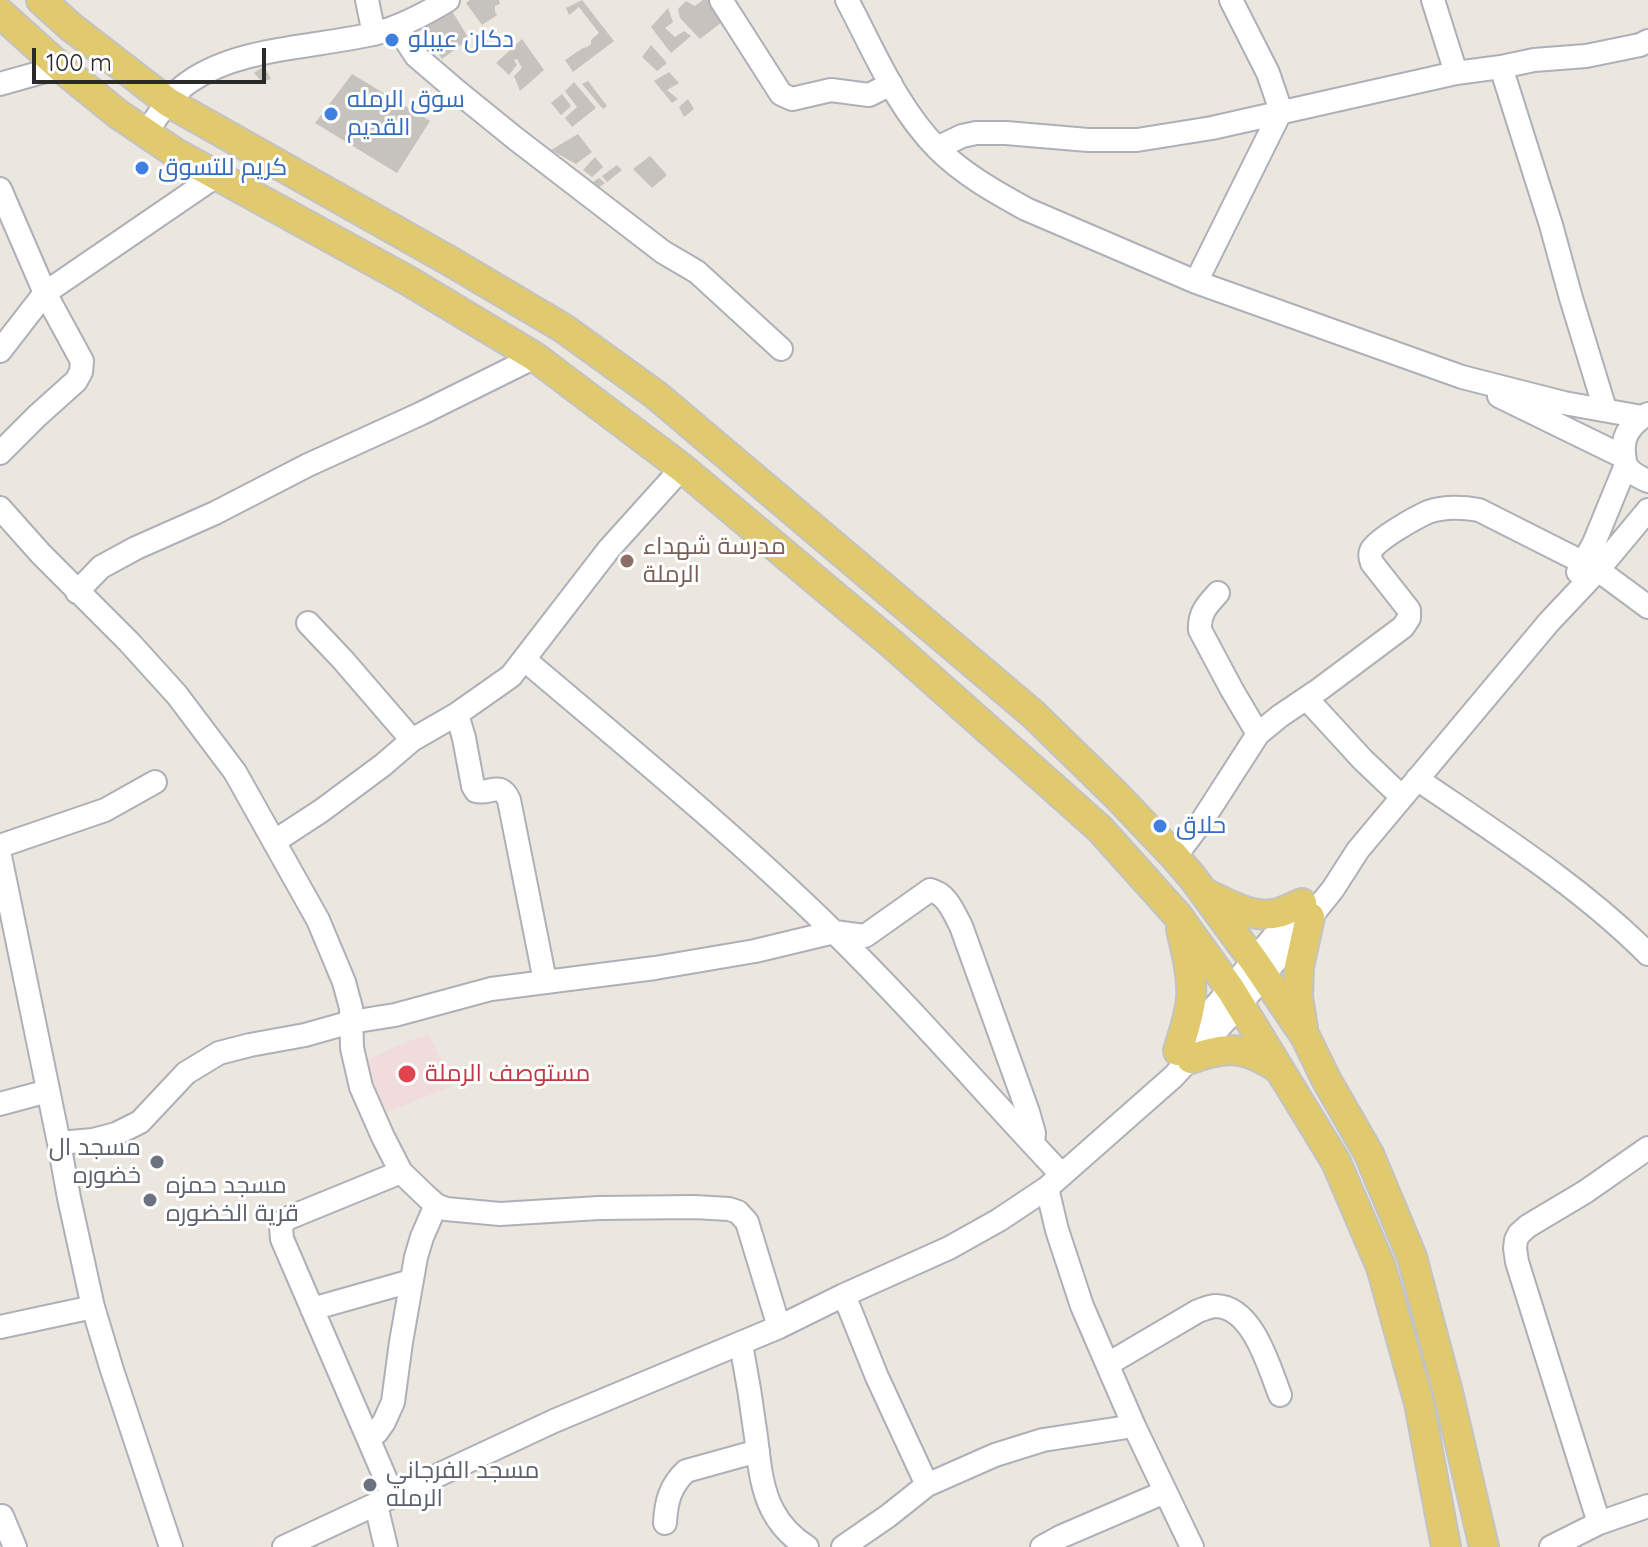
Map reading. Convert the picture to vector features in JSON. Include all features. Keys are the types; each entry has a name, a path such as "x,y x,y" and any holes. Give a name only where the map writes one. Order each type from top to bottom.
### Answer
{"main road":[{"path":"41,0 168,102 563,328 656,395 1033,714 1175,857 1259,968 1305,1036 1369,1154 1412,1257 1448,1392 1484,1547"},
{"path":"0,13 60,67 145,134 407,280 535,357 682,468 892,644 1100,829 1178,916 1235,997 1336,1162 1381,1267 1419,1403 1446,1547"},
{"path":"1203,892 1246,912 1265,915 1306,910 1298,997 1305,1036"},
{"path":"1178,916 1190,971 1191,998 1184,1055 1228,1048 1251,1052 1281,1070"}],"street":[{"path":"367,0 374,34"},
{"path":"145,134 168,102 188,83 218,67 253,56 374,34 417,19 448,0"},
{"path":"721,0 781,94 792,99 831,90 869,95 891,84"},
{"path":"847,0 906,109 937,148 956,165 1026,209 1196,282 1462,377 1564,403 1645,416"},
{"path":"1196,282 1281,111 1268,73 1231,0"},
{"path":"1433,0 1456,73"},
{"path":"397,27 416,56 458,92 663,252 697,272 781,349"},
{"path":"937,148 976,133 1137,140 1212,128 1456,73 1534,60 1586,56 1648,41"},
{"path":"0,84 60,67"},
{"path":"1501,67 1605,409"},
{"path":"0,351 45,293 216,176"},
{"path":"0,189 45,293 82,361 76,381 0,453"},
{"path":"77,592 101,567 136,548 215,513 535,357"},
{"path":"1462,377 1625,461 1637,476 1648,481"},
{"path":"1591,566 1625,461 1623,445 1626,433 1645,416"},
{"path":"275,841 321,811 412,740 457,714 511,676 609,549 682,468"},
{"path":"1175,857 1209,811 1258,734 1407,622 1409,610 1372,563 1371,549 1382,538 1429,512 1462,507 1479,510 1591,566 1648,607"},
{"path":"0,508 177,695 235,772 318,920 344,982 351,1008 352,1048 361,1087 401,1172 436,1205 457,1210 500,1214 599,1208 694,1207 738,1212 747,1222 779,1327"},
{"path":"295,1545 554,1421 741,1344 949,1248 999,1220 1055,1182 1173,1077 1184,1055 1306,910 1333,889 1358,850 1549,622 1591,566 1648,510"},
{"path":"1218,593 1203,610 1200,630 1258,734"},
{"path":"308,623 412,740"},
{"path":"525,660 713,821 834,932 1033,1144 1055,1182 1057,1230 1082,1306 1134,1426 1192,1547"},
{"path":"1307,699 1363,760 1549,871 1595,906 1648,954"},
{"path":"457,714 476,791 481,793 496,788 502,790 509,800 545,981"},
{"path":"0,846 105,810 155,782"},
{"path":"0,856 93,1307 171,1547"},
{"path":"59,1143 93,1140 116,1134 140,1122 186,1073 219,1053 432,1006 491,989 669,966 755,951 834,932 861,936 869,934 928,890 937,892 946,900 961,926 1028,1112 1034,1133 1033,1144"},
{"path":"0,1104 48,1091"},
{"path":"1599,1523 1515,1248 1519,1234 1528,1226 1585,1192 1648,1148"},
{"path":"386,1547 385,1501 369,1439 282,1239 281,1226 286,1219 401,1172"},
{"path":"369,1439 384,1422 393,1402 411,1281 419,1246 436,1205"},
{"path":"312,1309 411,1281"},
{"path":"844,1295 877,1377 927,1485"},
{"path":"1108,1364 1198,1311 1213,1306 1223,1307 1233,1310 1258,1341 1280,1395"},
{"path":"0,1327 93,1307"},
{"path":"741,1344 758,1451 772,1509 781,1524 807,1547"},
{"path":"843,1547 927,1485 995,1455 1043,1440 1134,1426"},
{"path":"665,1523 670,1490 686,1471 758,1451"},
{"path":"1043,1547 1165,1492"},
{"path":"1551,1547 1599,1523 1648,1506"},
{"path":"2,1516 15,1547"}],"shaded area":[{"name":"مستوصف الرملة","path":"429,1034 452,1086 387,1112 362,1062"}],"building":[{"path":"470,0 499,0 500,4 495,6 497,15 482,25 466,3"},
{"path":"582,0 614,41 573,72 565,60 591,44 599,33 579,7 569,15 566,8"},
{"path":"708,0 722,22 700,39 680,18 678,9 686,1 695,6"},
{"path":"449,6 469,39 442,59 418,25"},
{"path":"668,8 673,22 665,28 675,37 684,31 691,36 671,53 651,27"},
{"path":"482,31 490,45 482,49 474,36"},
{"path":"522,39 544,70 520,91 514,76 522,68 517,59 514,60 517,65 509,75 496,63"},
{"path":"651,45 667,63 657,71 642,57"},
{"path":"264,66 271,79 262,82 254,73"},
{"path":"669,72 679,83 667,90 678,99 672,103 654,81"},
{"path":"352,74 430,121 397,173 315,123"},
{"path":"588,81 607,106 603,109 582,84"},
{"path":"574,82 596,108 572,127 565,118 577,107 565,91"},
{"path":"562,94 571,106 561,115 551,103"},
{"path":"688,99 694,109 684,117 679,107"},
{"path":"578,134 592,152 576,164 551,150"},
{"path":"650,156 667,175 652,188 633,169"},
{"path":"595,157 603,167 592,177 583,170"},
{"path":"617,165 622,170 607,182 602,176"},
{"path":"599,178 605,183 598,188 593,182"}],"place":[{"name":"دكان عيبلو","path":"392,40"},
{"name":"سوق الرمله القديم","path":"331,114"},
{"name":"كريم للتسوق","path":"142,168"},
{"name":"مدرسة شهداء الرملة","path":"627,561"},
{"name":"حلاق","path":"1160,826"},
{"name":"مستوصف الرملة","path":"407,1074"},
{"name":"مسجد ال خضوره","path":"157,1162"},
{"name":"مسجد حمزه قرية الخضوره","path":"150,1200"},
{"name":"مسجد الفرجاني الرمله","path":"370,1485"}]}
